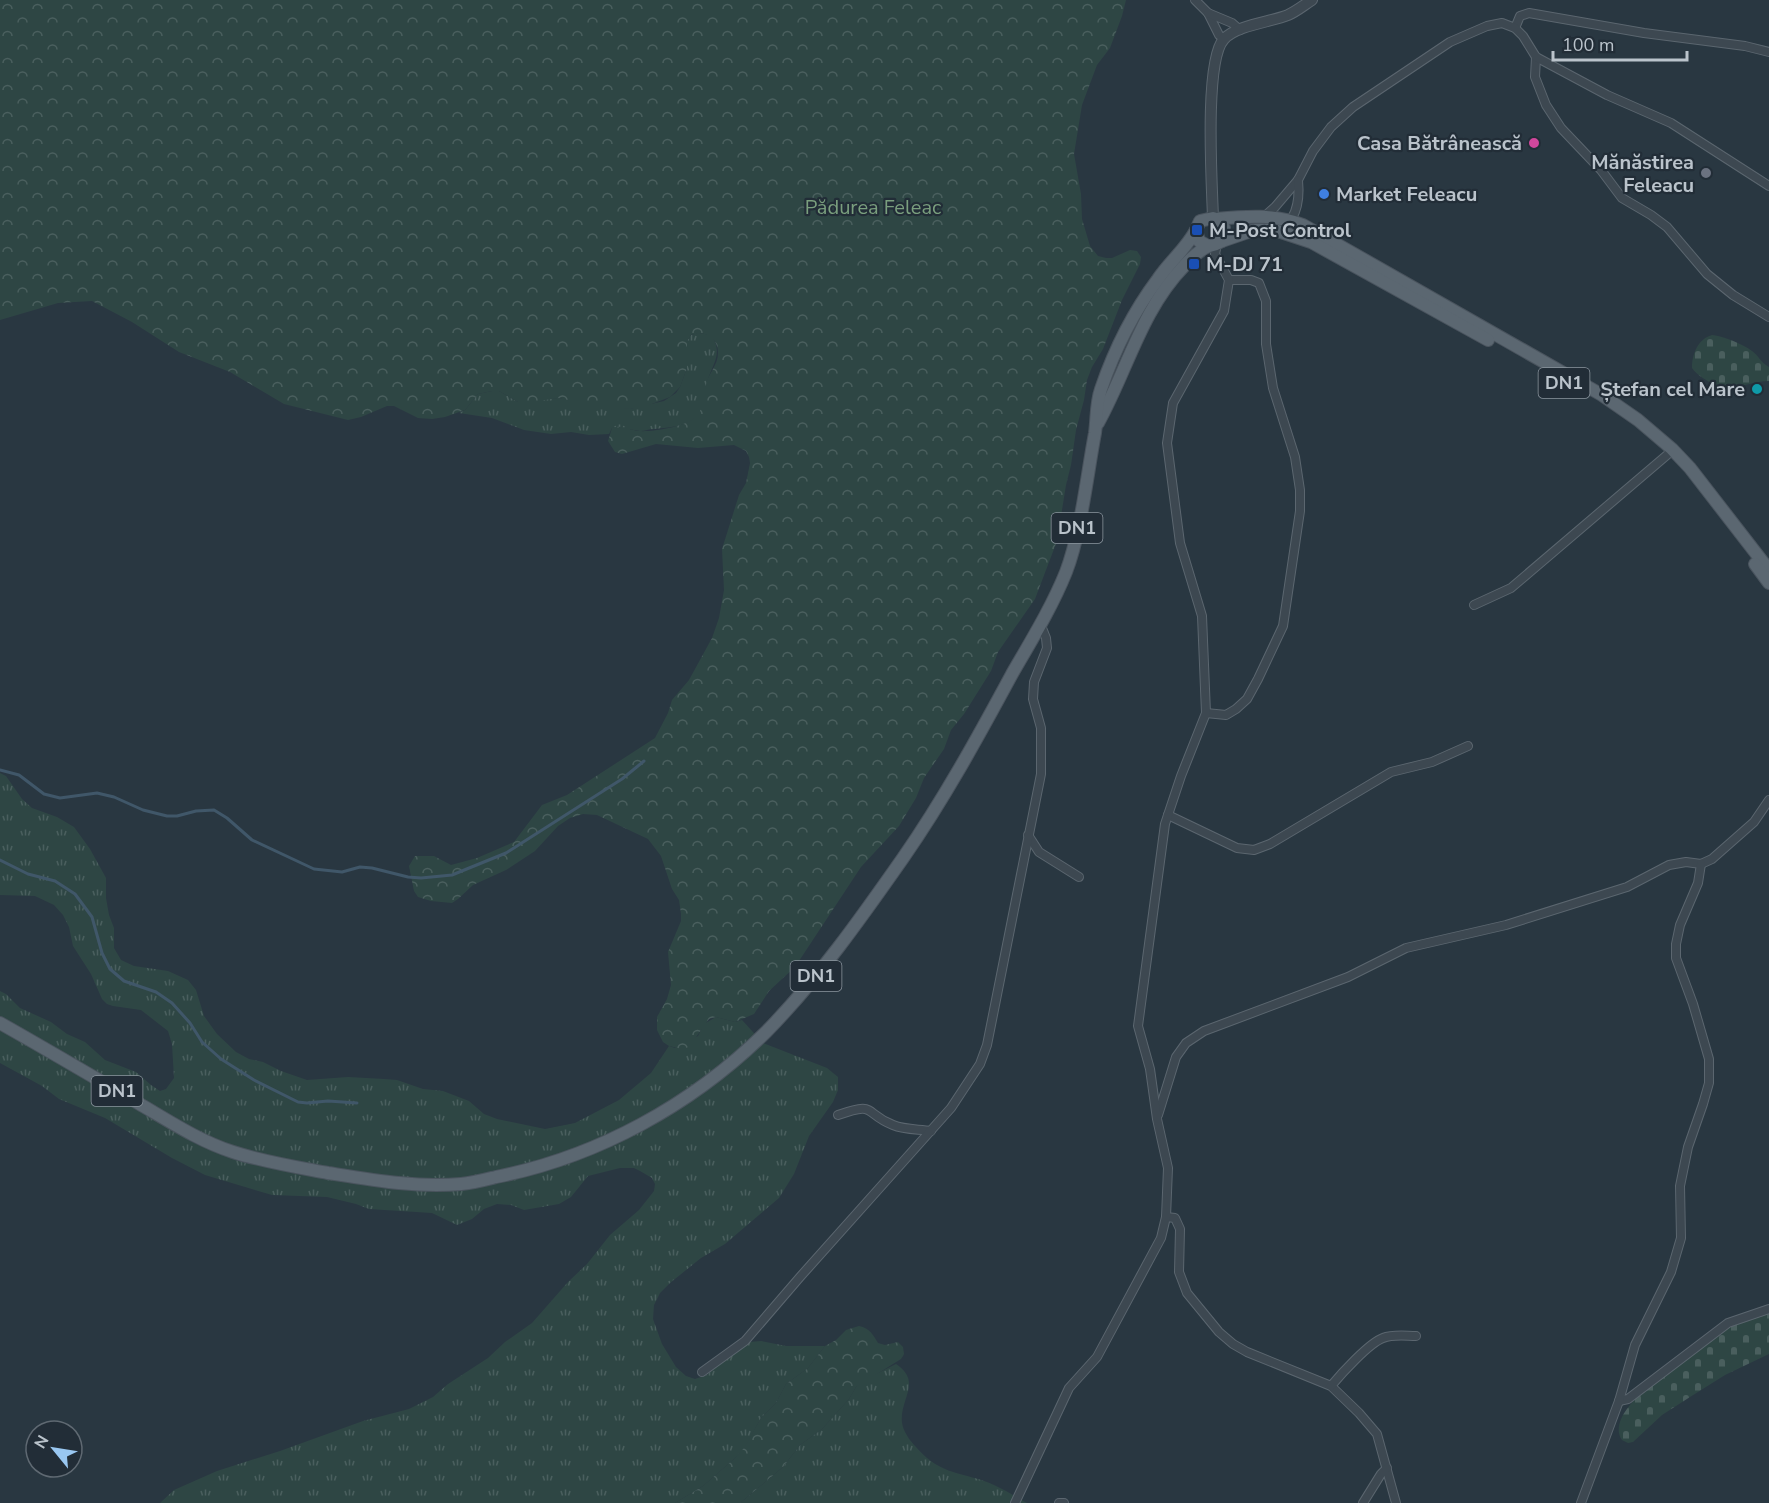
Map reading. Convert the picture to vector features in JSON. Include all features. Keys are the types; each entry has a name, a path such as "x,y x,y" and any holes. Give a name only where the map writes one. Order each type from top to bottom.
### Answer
{"main road":[{"name":"DN1","path":"0,1023 182,1128 237,1153 290,1166 364,1179 432,1185 464,1184 534,1169 600,1146 639,1126 678,1101 723,1069 762,1036 788,1009 885,884 952,784 1067,569 1074,547 1101,388 1134,316 1154,284 1185,247 1200,221 1215,218 1265,216 1303,225 1591,389 1638,420 1672,449 1690,468 1769,570"},
{"path":"1196,230 1198,241 1216,244 1224,237 1224,228 1215,218"},
{"name":"DN1","path":"1096,427 1137,336 1156,303 1183,266 1216,244 1254,230 1278,231 1326,249 1597,402 1634,427 1667,455 1700,491 1769,583"}],"street":[{"path":"1195,0 1208,13 1219,35 1224,39"},
{"path":"1215,218 1211,86 1215,59 1224,39 1240,30 1290,14 1312,0"},
{"path":"1208,13 1232,23 1240,30"},
{"path":"1515,28 1520,16 1529,13 1644,33 1745,45 1769,52"},
{"path":"1265,216 1298,180 1325,135 1353,107 1450,42 1487,26 1502,23 1515,28 1536,57 1607,95 1671,123 1769,186"},
{"path":"1536,57 1535,77 1546,105 1561,128 1600,170 1622,198 1651,214 1667,227 1707,274 1733,295 1769,317"},
{"path":"1278,231 1292,221 1299,193 1298,180"},
{"path":"1015,1503 1069,1388 1097,1357 1161,1238 1166,1217 1168,1168 1157,1119 1150,1069 1138,1026 1168,815 1206,713 1202,616 1180,543 1167,443 1173,403 1224,311 1228,280 1215,254 1216,244"},
{"path":"1206,713 1226,715 1236,710 1247,699 1263,669 1283,626 1300,511 1300,490 1295,457 1273,388 1266,344 1266,301 1259,283 1251,280 1228,280"},
{"path":"1474,605 1511,588 1667,455"},
{"path":"702,1372 745,1341 951,1108 980,1064 987,1045 1041,774 1041,728 1034,699 1034,682 1047,648 1040,623"},
{"path":"1168,815 1237,848 1254,850 1270,844 1391,772 1432,762 1468,746"},
{"path":"1157,1119 1176,1057 1186,1043 1204,1031 1348,977 1406,948 1506,925 1627,887 1669,865 1686,862 1701,864 1712,859 1754,822 1769,800"},
{"path":"1028,834 1035,849 1079,877"},
{"path":"1581,1503 1619,1401 1635,1345 1671,1272 1680,1238 1680,1186 1688,1147 1709,1083 1709,1059 1693,1004 1676,958 1676,944 1680,925 1698,884 1701,864"},
{"path":"838,1115 865,1108 895,1126 931,1131"},
{"path":"1166,1217 1175,1218 1180,1229 1181,1281 1187,1293 1219,1332 1233,1344 1247,1352 1331,1386 1359,1413 1377,1434 1396,1503"},
{"path":"1619,1401 1628,1399 1728,1323 1769,1308"},
{"path":"1331,1386 1380,1338 1416,1336"},
{"path":"1363,1503 1387,1468"},
{"path":"1059,1503 1064,1503"}],"green space":[{"name":"Pădurea Feleac","path":"0,0 1126,0 1110,48 1097,65 1082,105 1074,154 1081,194 1082,219 1090,246 1098,256 1106,258 1112,258 1130,250 1137,251 1141,257 1103,349 1087,380 1057,541 1035,599 998,652 991,671 951,730 944,749 924,778 916,798 899,826 861,867 795,967 769,991 754,1014 735,1022 716,1017 709,1019 689,1047 682,1049 663,1042 657,1030 657,1017 667,999 671,985 668,952 681,921 679,900 672,889 661,856 648,839 597,815 583,814 570,818 558,826 535,851 506,870 473,885 452,903 418,897 414,891 409,866 415,856 434,856 451,865 477,858 514,842 542,805 567,795 655,738 672,700 689,680 712,638 719,618 724,590 722,549 739,495 746,483 749,457 746,451 734,445 698,448 656,444 622,454 615,452 608,441 612,428 652,431 675,427 693,419 700,411 707,381 717,360 715,342 708,335 691,335 687,341 687,368 680,387 670,397 644,407 609,408 558,398 525,403 518,402 499,391 492,391 478,394 465,410 445,417 418,418 394,406 387,406 348,420 284,404 230,372 179,352 132,322 92,301 58,303 0,320"},
{"path":"698,333 711,335 717,352 707,382 703,407 694,419 682,425 640,431 612,428 609,434 589,435 571,432 551,434 524,430 492,418 459,413 465,410 478,394 492,391 499,391 518,402 558,398 630,409 664,401 676,393 680,387 687,368 687,341 691,335"},
{"path":"1712,335 1733,341 1752,351 1769,367 1769,381 1726,387 1711,383 1698,375 1692,368 1695,352 1703,340"},
{"path":"0,773 6,776 22,799 32,808 57,817 74,827 90,849 106,878 106,898 114,928 114,948 121,960 134,966 168,971 188,980 196,990 204,1016 217,1034 236,1052 281,1071 307,1080 348,1077 397,1080 423,1089 443,1091 469,1101 484,1114 497,1119 545,1129 575,1123 619,1100 651,1073 669,1046 675,1048 698,1036 704,1024 716,1017 735,1022 742,1020 763,1043 827,1068 838,1077 838,1090 833,1102 809,1136 794,1174 779,1198 725,1244 701,1258 670,1283 660,1293 654,1305 653,1319 662,1344 676,1367 686,1376 695,1379 707,1375 726,1357 749,1342 761,1341 786,1346 825,1346 808,1368 786,1384 776,1403 761,1418 744,1449 703,1486 675,1503 160,1503 174,1490 217,1471 363,1421 409,1409 433,1397 532,1323 587,1264 610,1235 639,1210 654,1191 655,1184 652,1178 634,1168 620,1168 588,1176 571,1197 559,1204 524,1210 511,1205 497,1204 457,1225 432,1213 369,1209 327,1197 272,1195 205,1175 105,1118 59,1099 42,1086 0,1063 0,991 20,1008 51,1022 67,1034 85,1042 105,1060 136,1072 160,1091 166,1089 174,1078 172,1044 168,1031 141,1010 113,1006 102,999 91,974 73,946 69,927 63,915 54,905 35,896 0,895"},
{"path":"1769,1312 1769,1354 1725,1375 1662,1415 1633,1442 1628,1443 1622,1440 1619,1429 1622,1418 1638,1396 1721,1330"},
{"path":"859,1326 869,1330 878,1343 885,1345 898,1342 903,1347 904,1354 901,1359 856,1387 849,1399 822,1429 800,1445 783,1467 740,1503 675,1503 703,1486 734,1459 744,1448 761,1418 776,1403 786,1384 808,1368 825,1346 836,1340 846,1330"},
{"path":"896,1364 908,1377 909,1384 902,1423 907,1436 916,1447 944,1469 994,1485 1027,1503 740,1503 783,1467 800,1445 822,1429 849,1399 856,1387 866,1379"}],"waterway":[{"path":"0,770 19,775 44,794 60,798 97,793 167,816 214,810 252,840 314,869 342,872 360,867 372,868 421,878 452,875 506,853 622,779 644,761"},
{"path":"0,860 28,874 55,881 75,894 92,917 102,953 110,969 124,981 156,992 172,1003 190,1023 202,1042 221,1059 254,1080 298,1102 357,1103"}],"place":[{"name":"Casa Bătrânească","path":"1534,143"},
{"name":"Mănăstirea Feleacu","path":"1706,173"},
{"name":"Market Feleacu","path":"1324,194"},
{"name":"M-Post Control","path":"1197,230"},
{"name":"M-DJ 71","path":"1194,264"},
{"name":"Ștefan cel Mare","path":"1757,389"}]}
